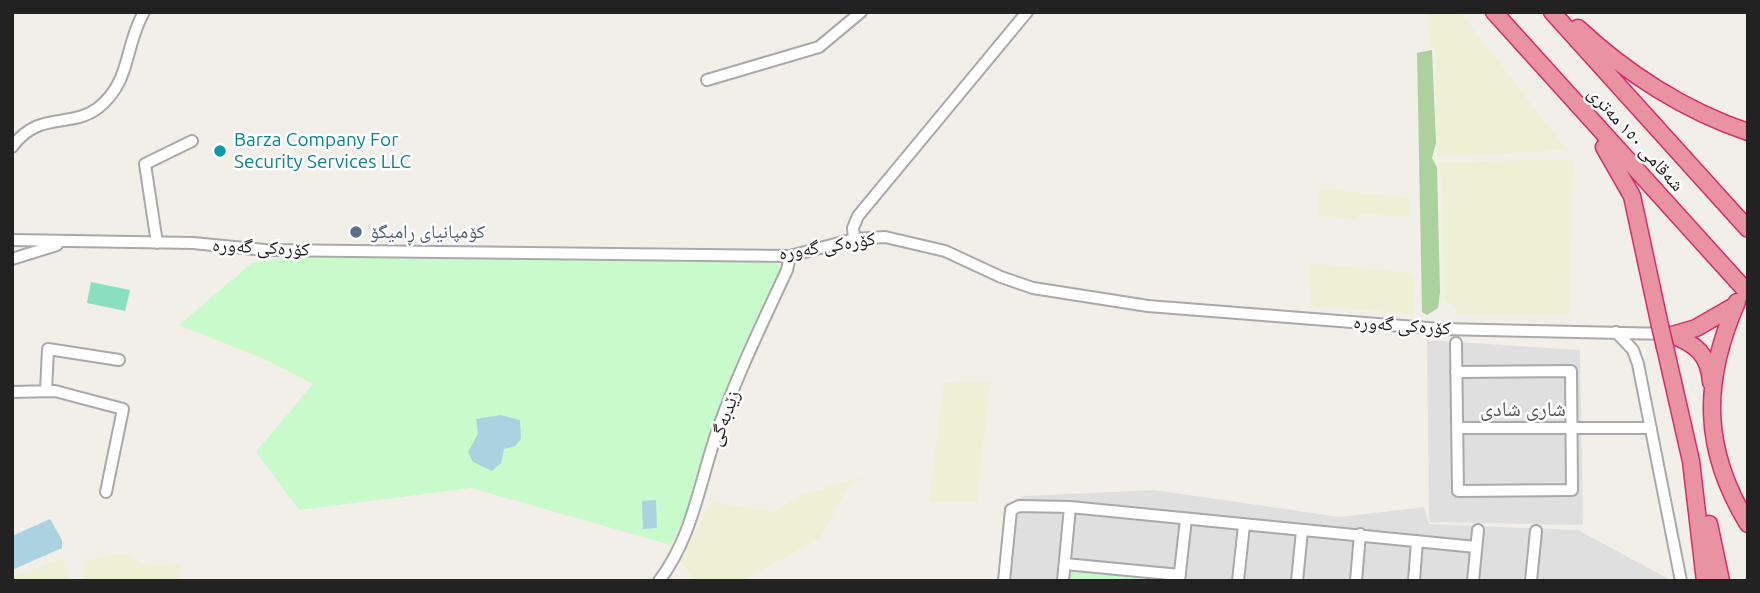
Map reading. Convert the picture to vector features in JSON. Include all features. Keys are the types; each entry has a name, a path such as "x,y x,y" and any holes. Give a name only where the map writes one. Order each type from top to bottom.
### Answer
{"highway":[{"name":"شەقامی ١٥٠ مەتری","path":"1494,12 1576,104 1740,300"},
{"name":"شەقامی ١٥٠ مەتری","path":"1552,12 1748,229"},
{"path":"1562,12 1628,69 1699,112 1748,132"},
{"path":"1576,104 1624,176 1632,196 1666,336 1691,461 1705,581"},
{"path":"1666,336 1696,328 1740,300"},
{"path":"1712,394 1740,300"},
{"path":"1666,336 1691,343 1703,354 1710,374 1716,456 1723,477 1748,524"},
{"path":"1691,461 1705,507 1721,581"}],"street":[{"path":"12,147 45,122 73,119 100,106 122,81 133,38 144,12"},
{"path":"707,80 819,47 861,12"},
{"path":"854,239 853,228 858,216 1027,12"},
{"path":"157,243 145,164 192,141"},
{"name":"کۆرەکی گەورە","path":"12,240 193,243 265,250 790,256 854,239 886,237 945,251 1001,277 1033,288 1148,306 1441,329 1616,332 1666,336"},
{"path":"12,259 66,242"},
{"name":"زێدبەگی","path":"659,581 687,533 717,433 750,348 787,270 790,256"},
{"path":"1616,332 1636,356 1681,581"},
{"path":"1456,343 1456,372 1458,491 1572,490 1571,372 1456,372"},
{"path":"46,391 48,349 119,360"},
{"path":"12,392 46,391 123,409 106,492"},
{"path":"1457,428 1651,428"},
{"path":"1063,581 1070,507"},
{"path":"1004,581 1014,508 1070,507 1476,547"},
{"path":"1065,564 1179,578 1186,519"},
{"path":"1238,581 1244,525"},
{"path":"1473,581 1478,530"},
{"path":"1297,581 1302,531"},
{"path":"1531,581 1536,531"},
{"path":"1356,581 1360,534"},
{"path":"1414,581 1417,541"}],"shaded area":[{"name":"شاری شادی","path":"1427,340 1580,350 1583,525 1429,522"},
{"path":"1154,490 1340,517 1424,507 1429,524 1578,530 1667,578 1666,581 997,581 1005,504 1025,496"}],"green space":[{"path":"1428,12 1460,12 1567,150 1437,157 1435,50 1429,45"},
{"path":"1432,50 1436,143 1432,158 1437,167 1440,292 1438,308 1427,315 1422,312 1417,53"},
{"path":"1573,159 1570,314 1458,314 1456,307 1445,301 1440,162"},
{"path":"1319,190 1410,198 1410,217 1358,214 1356,219 1317,215"},
{"path":"298,256 776,261 781,270 739,356 713,426 692,501 671,545 471,488 299,510 256,452 313,384 262,358 179,325 252,263"},
{"path":"1310,263 1409,273 1413,275 1413,314 1311,306"},
{"path":"91,282 130,290 125,311 87,303"},
{"path":"990,382 977,502 929,501 944,383"},
{"path":"876,472 851,482 820,538 742,581 695,581 681,561 711,501 773,512 800,496"},
{"path":"123,553 141,562 159,566 181,564 180,581 83,581 84,561"},
{"path":"62,559 72,581 12,581 12,577"},
{"path":"1074,572 1166,581 1070,581"}],"water":[{"path":"501,415 520,420 521,439 515,446 504,449 501,463 492,471 473,462 468,452 478,434 476,419"},
{"path":"656,500 657,528 643,529 642,501"},
{"path":"50,519 62,540 62,548 12,570 12,536"}],"place":[{"name":"Barza Company For Security Services LLC","path":"220,151"},
{"name":"کۆمپانیای ڕامیگۆ","path":"356,232"}],"district":[{"name":"شاری شادی","path":"1523,409"}]}
